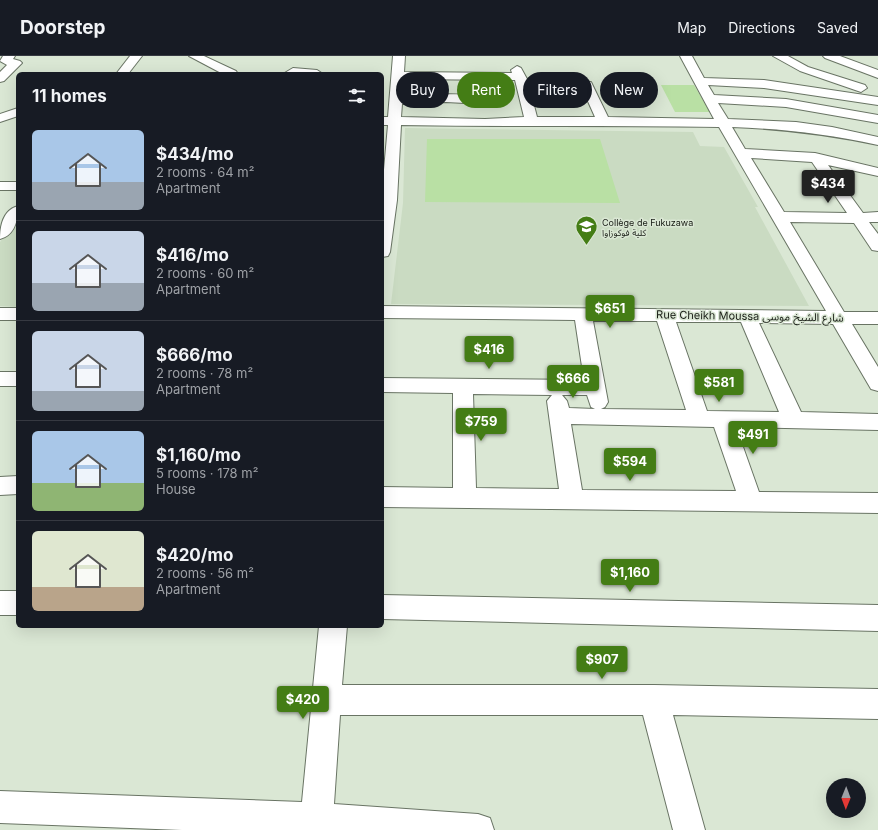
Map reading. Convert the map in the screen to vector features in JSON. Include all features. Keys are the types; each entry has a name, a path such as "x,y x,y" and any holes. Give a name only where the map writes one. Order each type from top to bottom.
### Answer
{"street":[{"path":"0,78 16,63 6,61 9,56"},
{"path":"124,72 136,56"},
{"path":"194,56 228,72"},
{"path":"397,72 399,56"},
{"path":"686,56 723,123 878,384"},
{"path":"779,56 804,69 878,101"},
{"path":"829,56 878,74"},
{"path":"514,62 521,80 531,121"},
{"path":"763,75 789,77 862,93"},
{"path":"515,80 588,85 603,121"},
{"path":"699,81 744,82 862,93 878,84"},
{"path":"710,99 786,103 878,119"},
{"path":"384,230 389,121 396,100"},
{"path":"484,108 485,123"},
{"path":"0,118 16,113"},
{"path":"389,121 485,123 531,121 723,123 796,126 832,131 878,141"},
{"path":"741,153 815,157 878,172"},
{"path":"815,157 878,246"},
{"path":"832,182 861,167"},
{"path":"0,186 16,186"},
{"path":"0,234 16,213"},
{"path":"779,217 858,218 878,216"},
{"name":"Rue Cheikh Moussa شارع الشيخ موسى","path":"384,312 878,318"},
{"path":"0,314 16,314"},
{"path":"583,314 601,417"},
{"path":"664,315 699,419"},
{"path":"746,316 794,421"},
{"path":"0,379 16,379"},
{"path":"384,385 595,388"},
{"path":"463,386 465,498"},
{"path":"555,387 572,499"},
{"path":"560,416 878,422"},
{"path":"722,419 751,501"},
{"path":"0,486 16,485"},
{"path":"384,497 878,503"},
{"path":"0,603 16,603"},
{"path":"384,607 878,618"},
{"path":"316,818 333,628"},
{"path":"326,700 654,700 878,704"},
{"path":"654,700 688,830"},
{"path":"0,807 316,818 382,827 478,830"}],"shaded area":[{"name":"Collège de Fukuzawa كلية فوكوزاوا","path":"405,128 693,132 700,146 724,147 758,207 755,207 809,306 391,304 403,203"},
{"path":"16,220 16,307 0,306 0,242"}],"green space":[{"path":"661,85 694,85 710,112 675,112"},
{"path":"427,139 600,139 620,203 425,202"}],"place":[{"name":"Collège de Fukuzawa كلية فوكوزاوا","path":"587,246"}]}
